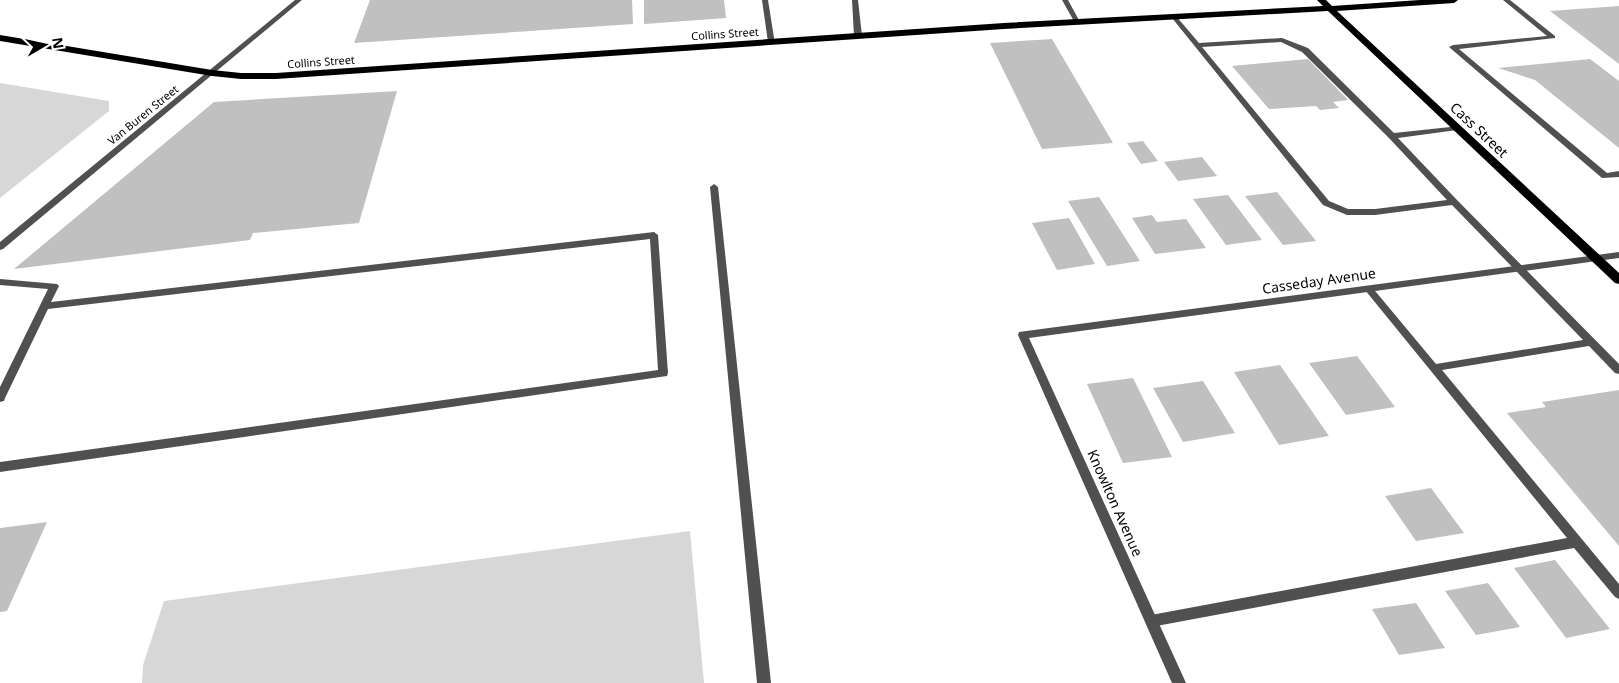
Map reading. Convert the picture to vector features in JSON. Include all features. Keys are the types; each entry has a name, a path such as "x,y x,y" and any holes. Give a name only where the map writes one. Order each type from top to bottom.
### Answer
{"main road":[{"name":"Cass Street","path":"1321,0 1619,280"},
{"name":"Collins Street","path":"0,38 212,73 241,76 276,76 858,36 1077,22 1331,10 1454,0"}],"street":[{"name":"Van Buren Street","path":"0,247 299,0"},
{"path":"764,0 772,42"},
{"path":"855,0 858,36"},
{"path":"1065,0 1077,22"},
{"path":"1506,0 1553,37 1453,47 1605,176 1619,174"},
{"path":"1174,17 1326,203 1347,212 1375,212 1454,202"},
{"path":"1197,45 1282,40 1305,50 1392,136 1518,269 1619,370"},
{"path":"1392,136 1457,128"},
{"path":"714,187 764,683"},
{"path":"0,467 663,373 654,235 44,306"},
{"name":"Casseday Avenue","path":"1023,335 1619,255"},
{"path":"0,282 54,286 0,398"},
{"path":"1368,288 1619,593"},
{"name":"Knowlton Avenue","path":"1023,335 1179,683"},
{"path":"1433,368 1591,342"},
{"path":"1151,621 1577,542"}],"shaded area":[{"path":"0,83 109,101 109,111 0,198"},
{"path":"690,531 704,683 142,683 143,665 164,601"}],"building":[{"path":"370,0 632,0 633,24 354,43"},
{"path":"644,0 724,0 726,18 644,24"},
{"path":"1619,6 1619,64 1550,11"},
{"path":"1052,39 1113,143 1042,149 990,43"},
{"path":"1308,59 1348,100 1333,102 1339,108 1320,110 1316,106 1269,109 1232,66"},
{"path":"1590,59 1619,81 1619,148 1535,80 1498,68"},
{"path":"397,91 359,223 253,233 250,240 14,269 214,102"},
{"path":"1143,141 1158,161 1141,164 1127,143"},
{"path":"1202,157 1217,176 1178,181 1164,162"},
{"path":"1277,192 1316,241 1283,245 1245,196"},
{"path":"1228,195 1262,240 1226,245 1193,199"},
{"path":"1099,197 1140,261 1107,266 1068,201"},
{"path":"1152,215 1157,222 1186,219 1206,248 1155,254 1132,218"},
{"path":"1069,218 1095,264 1057,270 1032,223"},
{"path":"1357,356 1395,407 1346,415 1309,363"},
{"path":"1280,365 1329,436 1279,445 1234,372"},
{"path":"1133,378 1172,457 1123,463 1087,384"},
{"path":"1203,381 1235,433 1183,442 1153,388"},
{"path":"1619,390 1619,546 1507,413 1546,407 1542,402"},
{"path":"1431,488 1464,533 1416,541 1385,496"},
{"path":"47,522 7,611 0,612 0,528"},
{"path":"1555,560 1610,629 1566,638 1514,568"},
{"path":"1488,583 1520,627 1476,635 1445,591"},
{"path":"1416,603 1445,648 1399,655 1372,609"}]}
